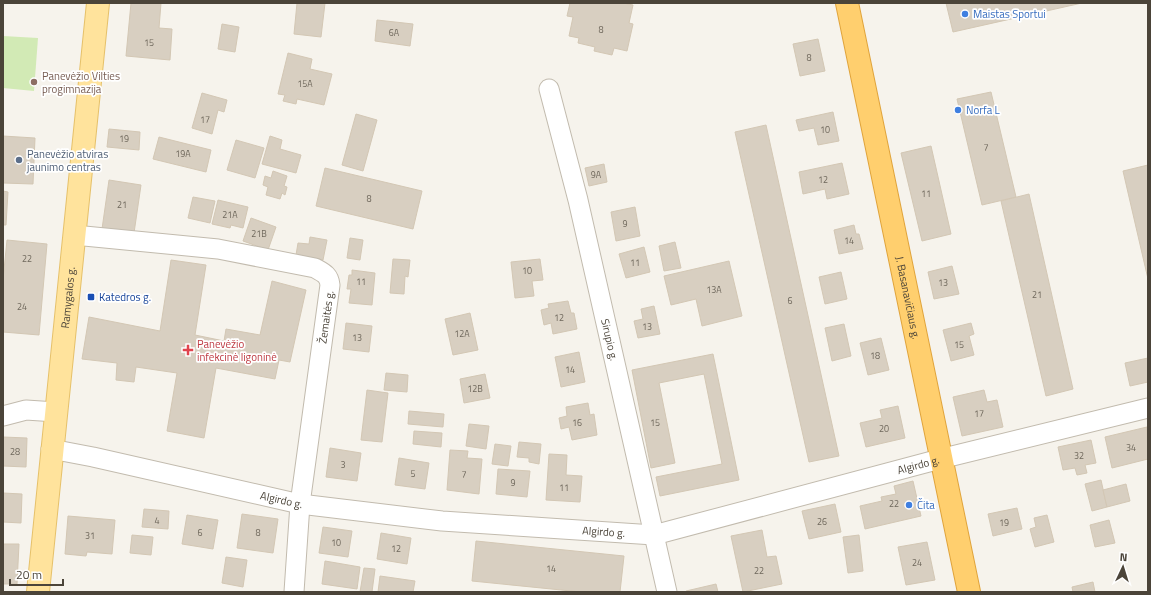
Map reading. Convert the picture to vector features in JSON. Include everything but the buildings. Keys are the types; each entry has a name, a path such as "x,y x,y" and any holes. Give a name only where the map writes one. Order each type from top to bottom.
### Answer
{"highway":[{"name":"J. Basanavičiaus g.","path":"847,3 940,458 969,592"}],"main road":[{"name":"Ramygalos g.","path":"38,592 51,449 98,3"}],"street":[{"name":"Sirupio g.","path":"548,89 578,200 668,592"},
{"name":"Žemaitės g.","path":"74,236 218,249 315,268 325,273 329,278 330,285 300,504 294,592"},
{"name":"Algirdo g.","path":"51,449 93,457 300,504 442,521 654,535 940,458 1148,408"},
{"path":"3,416 26,410 56,412"}],"green space":[{"path":"3,36 38,38 34,91 3,88"}],"place":[{"name":"Maistas Sportui","path":"965,14"},
{"name":"Panevėžio Vilties progimnazija","path":"34,82"},
{"name":"Norfa L","path":"958,110"},
{"name":"Panevėžio atviras jaunimo centras","path":"19,160"},
{"name":"Katedros g.","path":"91,297"},
{"name":"Panevėžio infekcinė ligoninė","path":"188,350"},
{"name":"Čita","path":"909,505"}]}
